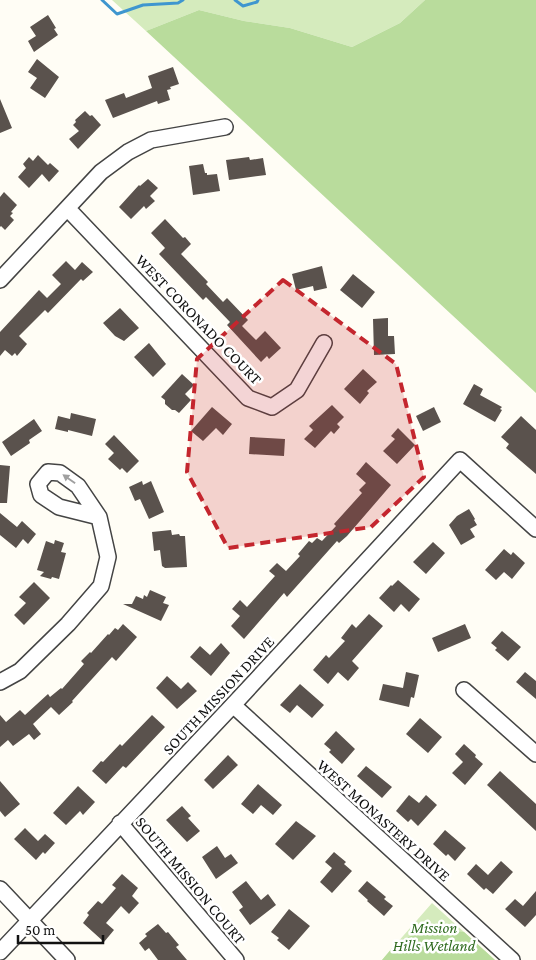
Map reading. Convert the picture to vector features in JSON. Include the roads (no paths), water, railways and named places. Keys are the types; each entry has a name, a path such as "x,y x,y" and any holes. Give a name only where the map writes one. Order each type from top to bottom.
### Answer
{"street":[{"path":"0,280 101,172 128,152 151,140 225,127"},
{"name":"WEST CORONADO COURT","path":"68,209 248,398 272,407 297,390 324,344"},
{"name":"SOUTH MISSION DRIVE","path":"0,952 233,705 460,460 536,529"},
{"path":"0,682 20,671 68,624 101,586 108,557 98,517"},
{"path":"464,690 536,754"},
{"name":"WEST MONASTERY DRIVE","path":"233,705 512,960"},
{"name":"SOUTH MISSION COURT","path":"120,824 236,960"},
{"path":"0,889 66,960"}],"waterway":[{"path":"102,0 117,14 143,5 178,3 183,0"},
{"path":"235,0 243,6 258,0"}],"park label":[{"name":"Mission Hills Wetland","path":"434,936"}]}
